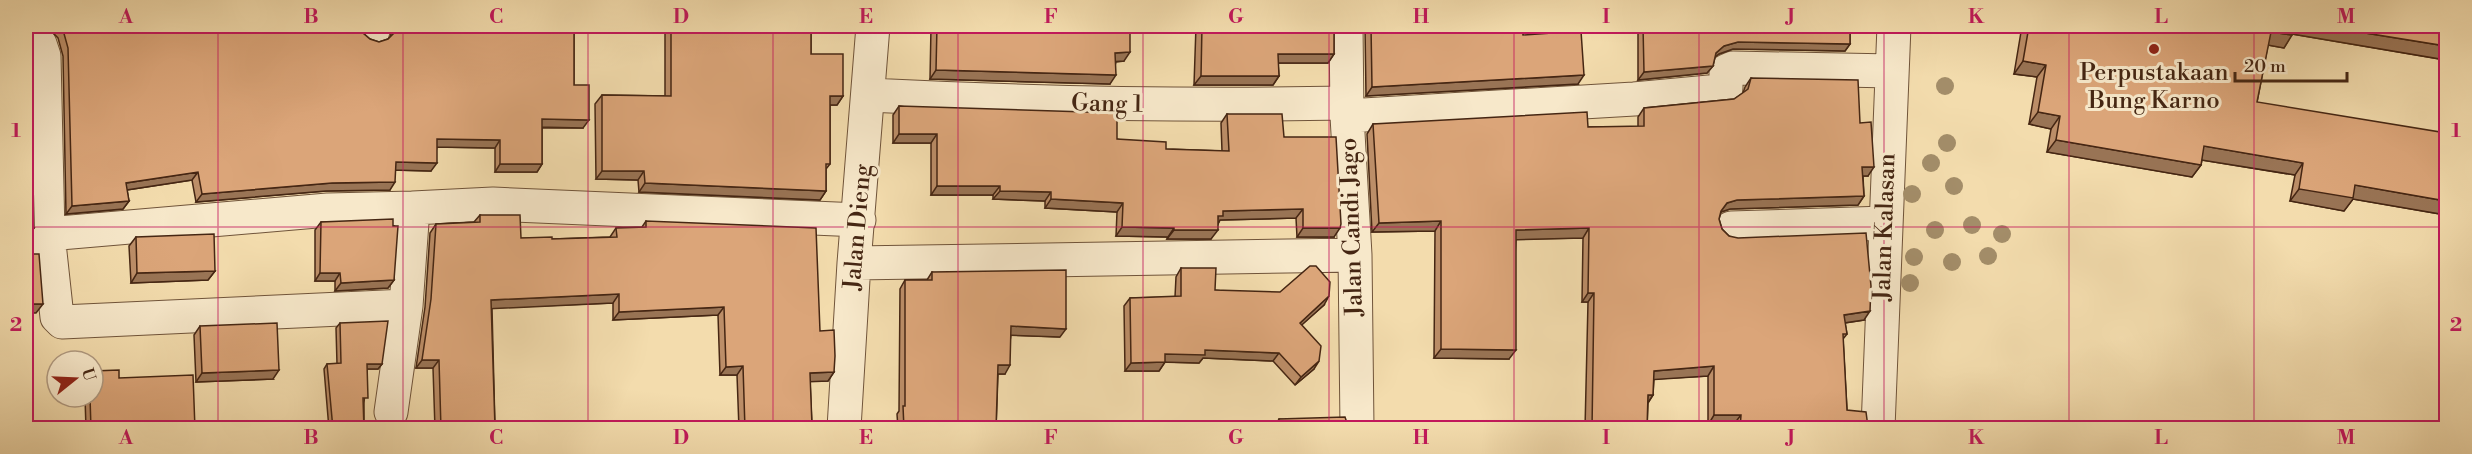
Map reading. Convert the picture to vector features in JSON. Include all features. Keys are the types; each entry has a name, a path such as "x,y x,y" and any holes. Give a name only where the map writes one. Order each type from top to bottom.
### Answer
{"street":[{"name":"Jalan Dieng","path":"844,429 854,263 873,26"},
{"name":"Jalan Candi Jago","path":"1346,26 1347,110 1355,255 1357,429"},
{"name":"Jalan Kalasan","path":"1878,429 1894,26"},
{"path":"26,38 40,45 44,56 48,234 57,317 62,322 406,306"},
{"name":"Gang 1","path":"868,95 1028,103 1347,110 1634,99 1720,91 1726,88 1726,71 1733,68 1892,71"},
{"path":"48,234 328,210 492,204 859,220"},
{"path":"391,412 406,306 413,208"},
{"path":"1731,228 1886,223"},
{"path":"854,263 1355,255"}],"building":[{"path":"59,26 213,26 214,31 250,26 361,26 363,33 379,42 388,39 397,26 574,26 574,85 589,85 589,120 542,119 542,164 500,164 500,140 437,139 437,163 396,162 395,182 332,183 202,194 198,172 126,183 129,201 72,206 68,48 63,30"},
{"path":"671,26 811,26 811,54 843,54 843,96 830,96 830,164 826,164 826,191 645,183 644,171 602,171 602,95 671,96"},
{"path":"937,26 1130,26 1130,52 1115,53 1116,75 936,70"},
{"path":"1202,26 1334,26 1334,54 1278,54 1279,76 1201,76"},
{"path":"1371,26 1522,26 1523,35 1581,31 1584,75 1372,87"},
{"path":"1643,26 1850,26 1850,44 1738,42 1724,46 1716,53 1713,66 1644,72"},
{"path":"2029,26 2294,26 2292,35 2271,32 2257,102 2446,133 2446,201 2355,185 2353,198 2299,189 2303,163 2204,146 2201,165 2056,140 2060,116 2038,112 2046,65 2023,61"},
{"path":"2322,26 2446,26 2446,46"},
{"path":"1751,78 1858,80 1860,123 1871,122 1874,167 1862,167 1864,196 1737,200 1727,203 1719,219 1722,229 1729,236 1738,238 1866,233 1871,286 1870,311 1844,315 1847,334 1843,334 1847,410 1866,412 1869,429 1740,429 1741,415 1714,415 1714,366 1654,371 1653,395 1648,395 1647,429 1592,429 1594,293 1588,293 1589,228 1516,230 1516,350 1441,349 1441,221 1379,223 1373,124 1587,112 1588,127 1644,126 1644,108 1734,99 1748,89"},
{"path":"26,85 31,85 34,228 26,229"},
{"path":"899,106 1117,113 1117,139 1166,142 1166,149 1229,151 1227,114 1282,114 1284,137 1336,137 1340,228 1303,228 1303,209 1223,211 1223,216 1218,216 1218,230 1122,227 1123,203 1051,199 1051,192 1000,191 1000,186 937,186 937,134 899,134"},
{"path":"480,215 520,215 521,238 617,237 616,228 646,227 646,221 816,228 820,331 834,330 835,356 834,372 810,373 812,426 802,427 802,429 745,429 743,366 726,367 724,307 619,312 619,294 491,300 495,428 441,429 439,360 422,360 431,299 436,224 480,222"},
{"path":"393,219 393,226 398,226 394,280 341,283 340,273 320,273 321,222"},
{"path":"214,234 215,271 137,273 136,237"},
{"path":"26,254 39,254 43,304 26,304"},
{"path":"1310,266 1316,266 1330,282 1329,296 1300,323 1321,346 1319,361 1301,377 1279,353 1205,350 1205,355 1165,354 1165,362 1131,363 1130,298 1181,296 1181,268 1216,268 1215,290 1280,292"},
{"path":"1066,270 1066,329 1011,326 1010,365 998,365 996,429 904,429 905,280 932,280 932,272"},
{"path":"388,321 382,364 367,364 368,398 363,398 364,429 333,429 327,364 341,363 340,323"},
{"path":"277,323 279,370 202,373 200,326"},
{"path":"119,370 119,378 193,375 195,429 91,429 90,409 105,409 105,371"},
{"path":"26,388 30,388 32,429 26,429"},
{"path":"1345,417 1349,429 1279,429 1279,419"}],"place":[{"name":"Perpustakaan Bung Karno","path":"2154,49"}]}
